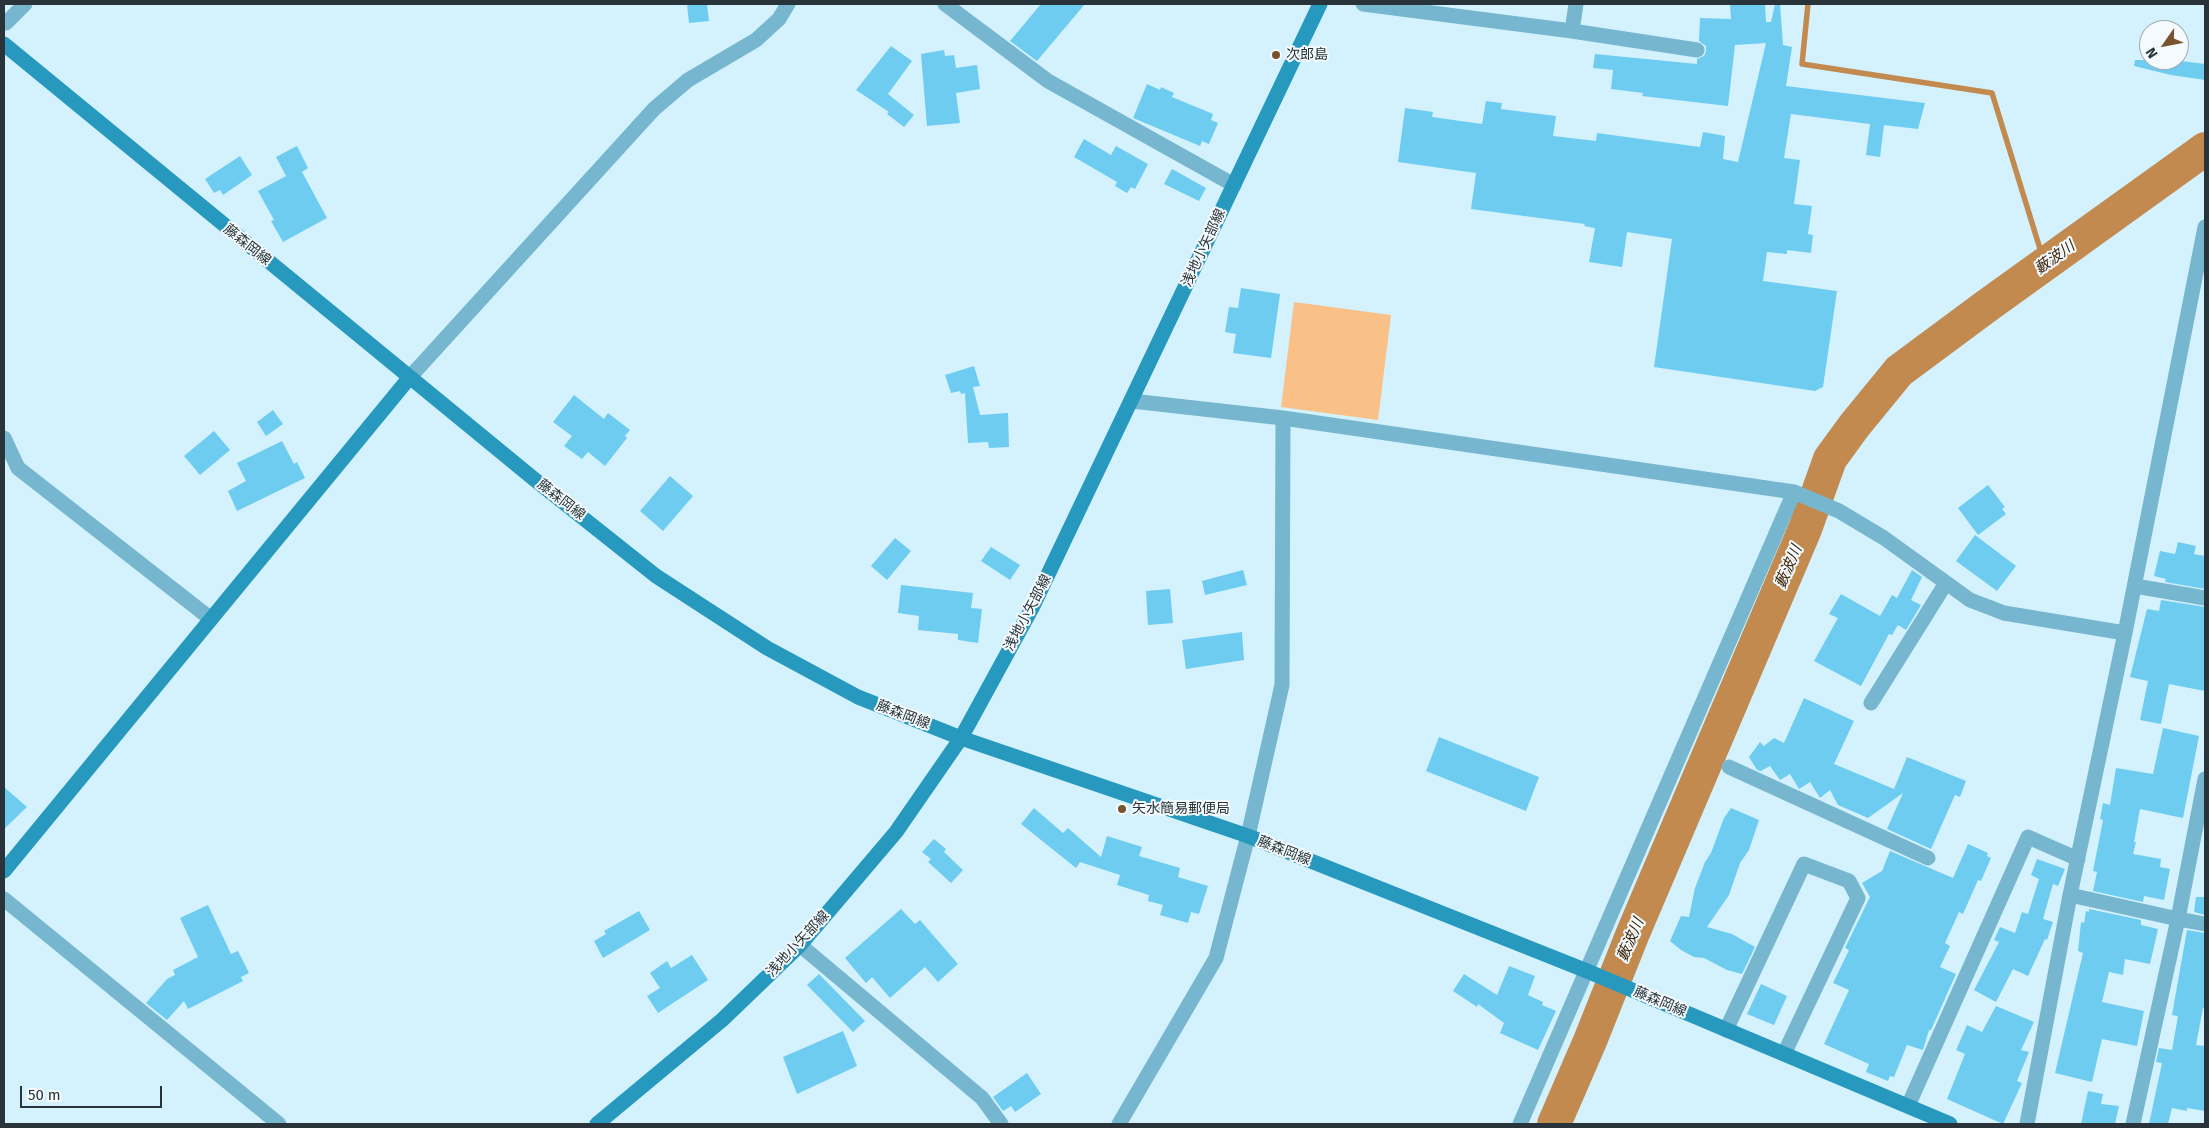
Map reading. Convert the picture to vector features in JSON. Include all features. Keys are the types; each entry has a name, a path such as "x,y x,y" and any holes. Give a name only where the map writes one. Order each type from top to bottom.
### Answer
{"main road":[{"name":"浅地小矢部線","path":"597,1124 722,1020 800,945 896,832 961,738 1032,608 1320,4"},
{"name":"藤森岡線","path":"4,44 526,472 656,576 767,648 858,697 961,738 1248,836 1586,971 1950,1124"},
{"path":"4,872 410,377"}],"street":[{"path":"6,23 25,4"},
{"path":"410,377 654,109 688,80 756,40 779,19 788,4"},
{"path":"945,4 1048,81 1234,184"},
{"path":"1363,4 1572,31 1697,50"},
{"path":"1572,31 1576,4"},
{"path":"2027,1124 2070,895 2135,586 2205,227"},
{"path":"1132,401 1283,418 1794,492 1839,511 1884,538 1970,600 2004,613 2125,634"},
{"path":"1119,1124 1216,958 1248,836 1282,686 1283,418"},
{"path":"4,438 18,468 211,619"},
{"path":"1520,1124 1794,492"},
{"path":"1871,704 1946,583"},
{"path":"2135,586 2205,598"},
{"path":"1728,767 1928,858"},
{"path":"2133,1124 2178,919 2205,779"},
{"path":"1908,1106 2028,837 2078,859"},
{"path":"1726,1030 1804,864 1849,881 1858,898 1784,1054"},
{"path":"2070,895 2205,924"},
{"path":"4,899 278,1124"},
{"path":"800,945 982,1098 1001,1124"}],"shaded area":[{"path":"1294,302 1391,315 1378,420 1281,407"}],"building":[{"path":"687,4 707,4 709,21 689,23"},
{"path":"1041,4 1085,4 1037,61 1010,41"},
{"path":"1730,4 1765,4 1766,22 1771,22 1775,4 1780,4 1783,45 1792,47 1786,86 1925,103 1918,129 1884,125 1880,157 1866,155 1870,124 1791,114 1784,158 1800,160 1794,204 1812,206 1808,234 1813,235 1811,253 1787,250 1787,254 1767,252 1763,281 1837,291 1823,387 1815,391 1654,367 1672,239 1627,232 1622,267 1589,262 1595,228 1584,226 1585,224 1471,209 1476,173 1398,162 1405,108 1433,112 1432,117 1482,124 1486,101 1502,103 1501,109 1556,116 1553,136 1596,141 1597,133 1700,147 1703,132 1725,136 1723,159 1738,162 1766,43 1735,45 1728,106 1642,96 1643,93 1611,89 1613,70 1593,68 1595,54 1697,64 1697,59 1704,56 1706,51 1706,46 1699,41 1700,18 1731,19"},
{"path":"891,46 912,61 888,94 914,115 904,127 887,114 889,112 856,90"},
{"path":"944,50 945,56 954,55 956,68 977,65 980,89 956,93 960,123 927,126 921,54"},
{"path":"2135,60 2139,60 2139,67 2134,66"},
{"path":"2189,62 2205,64 2205,80 2150,70 2189,70"},
{"path":"1147,84 1160,90 1161,87 1174,93 1172,97 1213,114 1211,120 1218,123 1209,144 1202,141 1200,146 1133,118"},
{"path":"1084,139 1111,155 1116,146 1148,164 1135,189 1131,187 1127,193 1115,186 1117,182 1074,157"},
{"path":"297,146 308,168 302,172 327,218 283,242 271,221 274,220 258,191 286,176 276,157"},
{"path":"240,156 252,175 223,195 220,190 214,193 205,179"},
{"path":"1172,169 1206,188 1199,201 1164,184"},
{"path":"1241,288 1280,294 1271,358 1233,353 1236,334 1225,332 1229,307 1238,308"},
{"path":"974,366 980,386 973,387 980,415 1008,413 1009,447 989,448 988,442 968,443 965,393 961,394 960,391 951,393 945,375"},
{"path":"574,395 604,419 608,413 630,430 625,436 627,438 605,466 588,452 582,459 564,446 572,436 553,422"},
{"path":"273,410 283,424 266,436 257,422"},
{"path":"214,431 230,450 200,475 184,456"},
{"path":"282,441 294,464 297,462 305,478 237,511 228,491 246,481 237,463"},
{"path":"670,476 693,496 663,531 640,511"},
{"path":"1988,485 2005,507 2002,509 2006,514 1978,535 1958,508"},
{"path":"1975,535 2016,566 1997,591 1956,561"},
{"path":"895,538 911,551 887,580 871,566"},
{"path":"2178,542 2196,546 2194,554 2205,556 2205,589 2165,582 2166,579 2154,576 2160,551 2175,554"},
{"path":"991,547 1020,565 1010,580 981,561"},
{"path":"1243,570 1247,585 1205,595 1202,581"},
{"path":"1912,570 1922,577 1911,600 1921,605 1906,630 1898,625 1892,635 1889,634 1861,686 1814,661 1838,618 1829,614 1841,594 1880,616 1892,595 1897,598"},
{"path":"901,585 973,593 971,608 982,609 978,643 958,640 958,634 918,630 919,616 898,613"},
{"path":"1170,589 1173,623 1148,625 1146,591"},
{"path":"2161,600 2205,607 2205,691 2169,684 2161,724 2140,720 2148,681 2130,677 2147,609 2159,611"},
{"path":"1242,632 1244,660 1186,669 1182,640"},
{"path":"1804,698 1854,721 1834,764 1894,789 1907,757 1966,781 1960,797 1955,795 1931,849 1887,829 1903,793 1868,818 1838,805 1830,790 1820,798 1810,782 1799,789 1790,774 1780,780 1770,766 1761,771 1757,770 1749,757 1760,742 1764,746 1774,738 1784,743"},
{"path":"2163,728 2199,736 2183,818 2140,809 2133,854 2161,859 2160,867 2170,869 2164,900 2144,896 2143,902 2093,891 2097,872 2093,871 2103,820 2100,819 2103,803 2110,805 2116,768 2153,774"},
{"path":"1439,737 1539,777 1526,811 1426,771"},
{"path":"4,787 27,807 4,829"},
{"path":"1034,808 1063,833 1068,828 1101,857 1107,836 1142,847 1139,856 1180,868 1178,877 1208,886 1199,914 1191,912 1188,923 1160,915 1163,905 1148,901 1149,895 1117,885 1120,875 1080,862 1076,868 1021,824"},
{"path":"1731,808 1759,820 1749,850 1740,863 1729,895 1707,927 1732,934 1755,947 1742,974 1727,970 1704,958 1694,957 1670,941 1681,916 1689,917 1695,888 1705,862 1711,853 1724,818"},
{"path":"934,839 946,849 944,852 963,870 951,883 928,862 931,859 922,852"},
{"path":"1968,844 1988,853 1987,856 1991,858 1981,881 1978,880 1963,914 1959,912 1945,943 1950,946 1940,967 1956,974 1931,1030 1929,1030 1923,1050 1907,1045 1894,1077 1890,1076 1888,1081 1866,1072 1869,1064 1824,1044 1849,990 1833,983 1849,950 1845,948 1870,897 1862,883 1882,871 1890,851 1953,878"},
{"path":"2037,859 2065,869 2058,886 2053,884 2043,919 2053,922 2047,940 2045,939 2028,976 2013,969 1996,1002 1974,990 1999,942 1994,940 2000,927 2015,933 2022,912 2028,914 2039,879 2031,875"},
{"path":"2196,897 2205,897 2205,915 2194,912"},
{"path":"208,905 231,954 238,951 249,973 241,977 243,981 188,1009 184,1001 167,1020 146,1003 167,979 175,975 173,970 198,957 180,918"},
{"path":"901,909 915,924 920,920 958,964 938,982 925,967 890,998 872,977 866,983 845,958"},
{"path":"2089,909 2141,920 2141,925 2158,929 2150,964 2125,959 2123,975 2109,972 2102,1002 2144,1011 2137,1046 2102,1039 2092,1082 2055,1073 2083,953 2078,951 2081,922 2084,923 2086,911 2089,912"},
{"path":"639,911 650,930 603,958 594,941 606,934 604,931"},
{"path":"2187,930 2205,933 2205,1008 2203,1008 2196,1045 2205,1046 2205,1111 2187,1108 2187,1111 2172,1108 2168,1124 2149,1124 2162,1063 2156,1062 2159,1048 2172,1050 2178,1016 2172,1015"},
{"path":"692,955 708,980 658,1013 647,996 660,988 650,973 667,961 671,968"},
{"path":"1509,966 1535,976 1528,995 1543,1002 1542,1005 1556,1011 1538,1050 1500,1033 1504,1023 1478,1004 1477,1007 1453,991 1464,974 1497,995"},
{"path":"819,974 865,1021 853,1032 807,985"},
{"path":"1761,984 1787,996 1774,1025 1747,1014"},
{"path":"1996,1006 2034,1022 2021,1050 2029,1052 2017,1081 2022,1083 2003,1124 1947,1099 1965,1054 1956,1050 1967,1025 1982,1032"},
{"path":"843,1031 857,1066 797,1094 783,1057"},
{"path":"1027,1073 1041,1094 1015,1112 1011,1106 1003,1111 993,1097"},
{"path":"2088,1091 2103,1094 2101,1104 2119,1106 2115,1124 2081,1124"}],"waterway":[{"path":"1808,4 1802,64 1992,93 2045,265"},
{"name":"藪波川","path":"1554,1124 1805,529 1830,459 1899,371 2205,149"}],"place":[{"name":"次郎島","path":"1276,55"},
{"name":"矢水簡易郵便局","path":"1122,809"}]}
